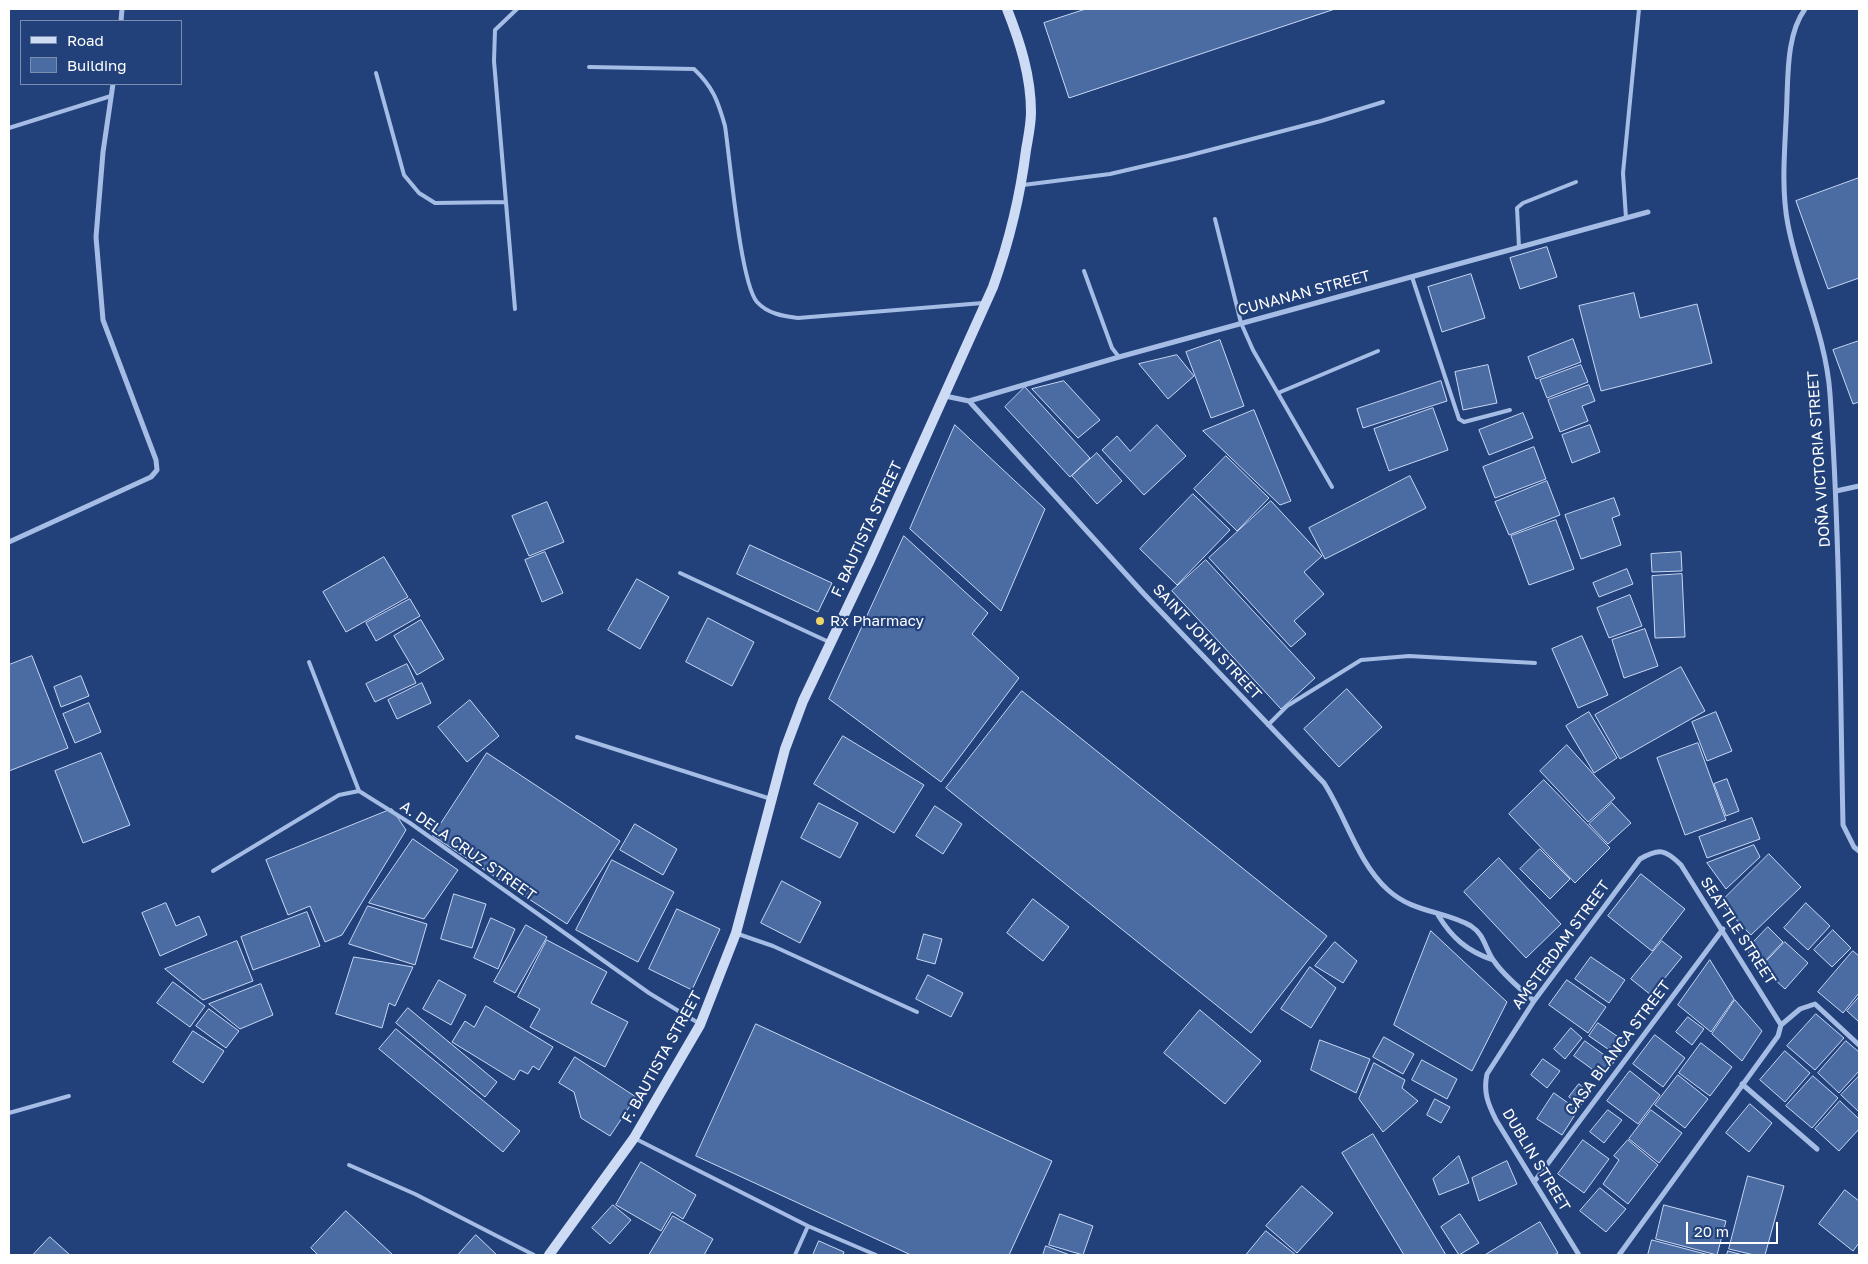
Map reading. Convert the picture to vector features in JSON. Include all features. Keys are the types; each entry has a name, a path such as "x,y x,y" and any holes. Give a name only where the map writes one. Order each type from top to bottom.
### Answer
{"main road":[{"name":"F. BAUTISTA STREET","path":"549,1255 634,1138 700,1025 736,933 785,749 803,701 987,302 1009,241 1022,185 1031,113 1027,72 1017,35 1007,9"}],"street":[{"name":"DOÑA VICTORIA STREET","path":"1805,9 1793,38 1788,72 1784,198 1794,251 1825,357 1830,391 1836,490 1843,825 1854,847 1859,851"},
{"path":"9,542 151,477 157,470 156,460 103,320 96,237 103,152 113,85"},
{"name":"CUNANAN STREET","path":"969,401 1241,323 1648,212"},
{"path":"945,396 969,401"},
{"name":"SAINT JOHN STREET","path":"969,401 1118,566 1324,783 1336,802 1370,869 1389,890 1408,903 1438,915 1457,918 1473,928 1486,942 1493,960 1534,1002"},
{"path":"1836,490 1859,486"},
{"name":"AMSTERDAM STREET","path":"1487,1074 1534,1002 1640,859 1654,851 1669,854"},
{"name":"SEATTLE STREET","path":"1669,854 1680,865 1723,929 1781,1025"},
{"name":"SAINT JOHN STREET","path":"1438,915 1448,931 1460,944 1476,954 1493,960"},
{"name":"CASA BLANCA STREET","path":"1534,1182 1723,929"},
{"path":"1619,1255 1778,1036 1781,1025 1800,1008 1815,1004 1859,1044"},
{"name":"DUBLIN STREET","path":"1487,1074 1484,1087 1488,1104 1579,1255"},
{"path":"1742,1084 1817,1149"}],"lane":[{"path":"515,309 494,62 495,30 517,9"},
{"path":"1626,218 1623,173 1638,9"},
{"path":"589,67 694,69 709,84 720,105 725,126 745,277 756,301 775,315 798,318 987,302"},
{"path":"376,73 404,175 410,184 435,203 506,202"},
{"path":"9,128 111,96"},
{"path":"1022,185 1110,174 1321,121 1383,102"},
{"path":"1519,247 1517,208 1523,203 1576,182"},
{"path":"1215,219 1241,323 1278,393 1332,487"},
{"path":"1084,272 1112,348 1119,357"},
{"path":"1412,277 1459,419 1464,422 1510,410"},
{"path":"1278,393 1378,351"},
{"path":"680,573 831,643"},
{"path":"1268,725 1287,706 1361,660 1409,656 1535,663"},
{"path":"213,871 340,795 359,791 309,662"},
{"path":"577,737 771,799"},
{"name":"A. DELA CRUZ STREET","path":"359,791 410,823 649,993 700,1025"},
{"path":"736,933 773,946 917,1012"},
{"path":"9,1113 69,1096"},
{"path":"634,1138 808,1226 876,1255"},
{"path":"349,1165 414,1194 534,1255"},
{"path":"796,1255 808,1226"}],"building":[{"path":"1086,9 1335,9 1069,98 1044,23"},
{"path":"1859,178 1859,278 1828,289 1796,201"},
{"path":"1547,247 1557,277 1520,289 1510,258"},
{"path":"1471,274 1485,318 1442,332 1428,287"},
{"path":"1634,293 1640,318 1697,304 1712,363 1601,391 1579,306"},
{"path":"1573,339 1581,362 1536,379 1528,357"},
{"path":"1220,340 1244,406 1211,418 1186,352"},
{"path":"1859,341 1859,402 1853,404 1833,350"},
{"path":"1177,355 1194,376 1168,399 1139,364"},
{"path":"1488,365 1497,403 1463,410 1455,372"},
{"path":"1581,365 1588,382 1547,398 1540,380"},
{"path":"1064,381 1100,420 1078,438 1032,389"},
{"path":"1441,381 1447,401 1363,428 1357,409"},
{"path":"1589,385 1595,401 1582,406 1588,421 1560,432 1548,400"},
{"path":"1025,387 1090,458 1070,477 1005,407"},
{"path":"1433,408 1448,450 1389,471 1374,429"},
{"path":"1254,410 1291,501 1280,505 1203,431"},
{"path":"1523,413 1533,438 1489,455 1479,430"},
{"path":"955,425 1045,509 1001,611 910,529"},
{"path":"1157,425 1186,456 1144,495 1102,450 1117,436 1130,451"},
{"path":"1590,425 1600,452 1572,463 1562,435"},
{"path":"1534,447 1546,479 1495,498 1483,467"},
{"path":"1097,453 1122,481 1097,504 1072,476"},
{"path":"1226,456 1269,498 1237,531 1194,489"},
{"path":"1410,476 1426,508 1325,559 1309,528"},
{"path":"1547,481 1560,515 1509,535 1495,502"},
{"path":"1193,494 1230,530 1177,585 1140,549"},
{"path":"1614,498 1620,515 1612,518 1621,545 1581,559 1565,515"},
{"path":"1271,501 1322,556 1304,572 1324,594 1294,621 1306,634 1291,647 1209,558"},
{"path":"547,502 564,542 529,556 512,516"},
{"path":"1556,520 1574,569 1529,585 1511,536"},
{"path":"904,536 988,613 972,634 1019,678 941,782 829,699"},
{"path":"750,545 832,583 818,612 737,574"},
{"path":"545,552 563,593 542,602 525,560"},
{"path":"1681,552 1682,571 1652,572 1651,554"},
{"path":"384,557 408,597 346,632 323,592"},
{"path":"1206,560 1315,678 1281,709 1172,591"},
{"path":"1627,569 1633,584 1599,597 1593,583"},
{"path":"1682,574 1685,637 1655,638 1652,576"},
{"path":"637,579 669,597 640,649 608,630"},
{"path":"1630,595 1642,626 1609,638 1597,608"},
{"path":"410,599 420,616 376,641 366,623"},
{"path":"708,618 754,642 732,686 686,662"},
{"path":"421,620 444,659 417,675 394,636"},
{"path":"1645,629 1658,666 1624,678 1612,640"},
{"path":"1582,636 1608,695 1578,708 1552,649"},
{"path":"32,656 68,748 9,771 9,665"},
{"path":"407,664 416,683 375,702 366,684"},
{"path":"1681,667 1705,711 1620,759 1595,715"},
{"path":"81,676 89,696 61,707 54,687"},
{"path":"422,683 431,703 397,719 388,700"},
{"path":"1347,689 1382,727 1339,767 1304,729"},
{"path":"1022,691 1327,936 1251,1033 946,788"},
{"path":"470,700 499,736 467,762 438,727"},
{"path":"89,703 101,732 75,743 63,714"},
{"path":"1589,712 1617,758 1594,773 1566,726"},
{"path":"1716,712 1732,751 1707,761 1692,722"},
{"path":"843,736 924,785 894,833 814,784"},
{"path":"1698,743 1726,820 1685,835 1657,758"},
{"path":"1567,745 1615,798 1588,822 1540,771"},
{"path":"101,753 130,825 83,843 55,771"},
{"path":"487,753 620,841 567,924 433,836"},
{"path":"1727,779 1739,811 1726,816 1714,784"},
{"path":"1544,780 1610,848 1575,883 1509,814"},
{"path":"819,803 858,823 840,858 801,838"},
{"path":"1612,803 1631,823 1608,844 1589,824"},
{"path":"935,806 962,824 943,854 916,836"},
{"path":"392,809 406,830 342,935 325,942 310,906 288,915 266,860"},
{"path":"1752,818 1760,839 1707,858 1699,837"},
{"path":"635,824 677,849 663,875 620,850"},
{"path":"413,839 458,870 424,919 369,903"},
{"path":"1754,845 1760,857 1726,889 1707,863"},
{"path":"1540,849 1570,879 1550,899 1520,869"},
{"path":"1769,854 1801,887 1751,935 1720,903"},
{"path":"1499,858 1561,924 1526,958 1464,892"},
{"path":"612,860 674,892 638,962 576,930"},
{"path":"1641,874 1685,909 1652,951 1608,916"},
{"path":"782,881 821,902 800,943 761,923"},
{"path":"454,894 486,904 472,948 441,939"},
{"path":"1033,899 1069,927 1043,961 1007,933"},
{"path":"166,903 176,926 199,916 207,935 160,956 142,913"},
{"path":"1806,903 1830,926 1808,950 1784,928"},
{"path":"368,906 427,924 415,965 349,944"},
{"path":"677,909 720,929 692,990 649,969"},
{"path":"307,912 320,946 253,970 241,937"},
{"path":"491,918 515,929 498,969 474,958"},
{"path":"526,925 547,937 515,993 494,982"},
{"path":"1768,927 1783,942 1761,965 1746,950"},
{"path":"1833,930 1851,948 1832,967 1814,950"},
{"path":"1431,931 1507,1002 1472,1071 1394,1025"},
{"path":"924,934 942,939 935,964 917,959"},
{"path":"547,940 607,972 591,1003 628,1022 605,1067 530,1027 540,1009 518,997"},
{"path":"237,941 253,981 203,1000 165,969"},
{"path":"1662,941 1682,957 1651,995 1631,979"},
{"path":"1335,942 1357,961 1343,983 1315,966"},
{"path":"1785,942 1808,963 1785,989 1761,967"},
{"path":"1853,951 1859,956 1859,993 1843,1013 1818,992"},
{"path":"354,957 413,967 395,1006 389,1003 382,1028 336,1014"},
{"path":"1591,957 1625,980 1609,1003 1575,979"},
{"path":"1710,960 1734,999 1711,1032 1678,1005"},
{"path":"1310,967 1336,988 1311,1028 1281,1009"},
{"path":"928,975 963,993 951,1017 916,999"},
{"path":"439,980 466,995 451,1025 423,1009"},
{"path":"1567,980 1606,1007 1588,1033 1549,1005"},
{"path":"173,982 205,1006 190,1027 157,1003"},
{"path":"261,984 273,1015 240,1029 209,1004"},
{"path":"1859,997 1859,1022 1847,1011"},
{"path":"1735,1000 1762,1031 1742,1061 1712,1034"},
{"path":"486,1006 553,1047 539,1070 533,1066 528,1074 520,1070 514,1080 452,1042 465,1021 474,1027"},
{"path":"408,1008 497,1082 485,1097 396,1023"},
{"path":"209,1009 239,1031 226,1048 196,1026"},
{"path":"1200,1010 1261,1061 1225,1104 1164,1053"},
{"path":"1816,1014 1844,1038 1815,1070 1787,1046"},
{"path":"1688,1017 1704,1029 1692,1045 1676,1032"},
{"path":"1598,1023 1627,1043 1618,1056 1589,1036"},
{"path":"756,1024 1052,1161 1009,1255 911,1255 696,1156"},
{"path":"1571,1028 1582,1038 1565,1059 1554,1049"},
{"path":"396,1029 520,1131 503,1152 379,1049"},
{"path":"193,1031 224,1051 203,1083 173,1062"},
{"path":"1655,1035 1685,1058 1663,1087 1633,1064"},
{"path":"1384,1037 1414,1054 1403,1074 1373,1057"},
{"path":"1320,1040 1370,1059 1356,1093 1311,1070"},
{"path":"1585,1041 1614,1062 1603,1077 1574,1056"},
{"path":"1846,1041 1859,1052 1859,1071 1839,1093 1818,1073"},
{"path":"1701,1043 1732,1067 1710,1096 1679,1073"},
{"path":"1785,1051 1810,1073 1785,1102 1760,1080"},
{"path":"575,1057 636,1097 610,1136 581,1118 574,1092 559,1083"},
{"path":"1543,1059 1560,1071 1547,1088 1531,1075"},
{"path":"1422,1060 1457,1079 1447,1099 1412,1080"},
{"path":"1374,1063 1405,1080 1402,1088 1418,1101 1383,1132 1359,1099"},
{"path":"1630,1071 1660,1095 1638,1124 1607,1101"},
{"path":"1678,1075 1708,1099 1685,1128 1655,1105"},
{"path":"1813,1076 1838,1098 1812,1128 1786,1106"},
{"path":"1859,1076 1859,1112 1841,1095"},
{"path":"1579,1084 1590,1093 1580,1106 1569,1097"},
{"path":"1554,1093 1578,1110 1562,1135 1537,1119"},
{"path":"1435,1099 1450,1107 1441,1123 1427,1115"},
{"path":"1840,1101 1859,1119 1859,1129 1839,1151 1815,1129"},
{"path":"1750,1104 1772,1123 1749,1152 1726,1133"},
{"path":"1608,1110 1622,1120 1604,1143 1590,1132"},
{"path":"1651,1110 1682,1133 1659,1163 1629,1139"},
{"path":"1373,1134 1446,1255 1404,1255 1342,1153"},
{"path":"1583,1140 1609,1159 1584,1193 1558,1174"},
{"path":"1628,1140 1658,1165 1628,1204 1603,1184 1619,1160 1614,1156"},
{"path":"1459,1156 1469,1183 1439,1195 1433,1179"},
{"path":"1507,1161 1517,1184 1479,1201 1472,1178"},
{"path":"641,1162 696,1195 683,1219 672,1212 661,1231 616,1205"},
{"path":"1748,1176 1784,1186 1765,1255 1754,1255 1729,1249"},
{"path":"1302,1186 1333,1213 1297,1253 1266,1226"},
{"path":"1600,1188 1626,1209 1606,1232 1580,1211"},
{"path":"1845,1190 1859,1201 1859,1243 1853,1251 1819,1224"},
{"path":"613,1205 631,1220 610,1244 592,1228"},
{"path":"1664,1205 1726,1221 1717,1255 1656,1239"},
{"path":"346,1211 393,1255 318,1255 311,1248"},
{"path":"1060,1214 1093,1226 1083,1255 1049,1245"},
{"path":"1460,1214 1479,1243 1459,1255 1441,1227"},
{"path":"673,1216 713,1239 704,1255 649,1255"},
{"path":"1540,1222 1558,1253 1554,1255 1485,1255"},
{"path":"1266,1231 1296,1255 1246,1255"},
{"path":"476,1235 497,1255 458,1255"},
{"path":"50,1237 70,1255 33,1255"},
{"path":"1652,1240 1709,1255 1648,1255"},
{"path":"819,1241 844,1252 843,1255 813,1255"},
{"path":"1046,1246 1070,1255 1043,1255"},
{"path":"1728,1251 1743,1255 1727,1255"}],"place":[{"name":"Rx Pharmacy","path":"820,621"}]}
